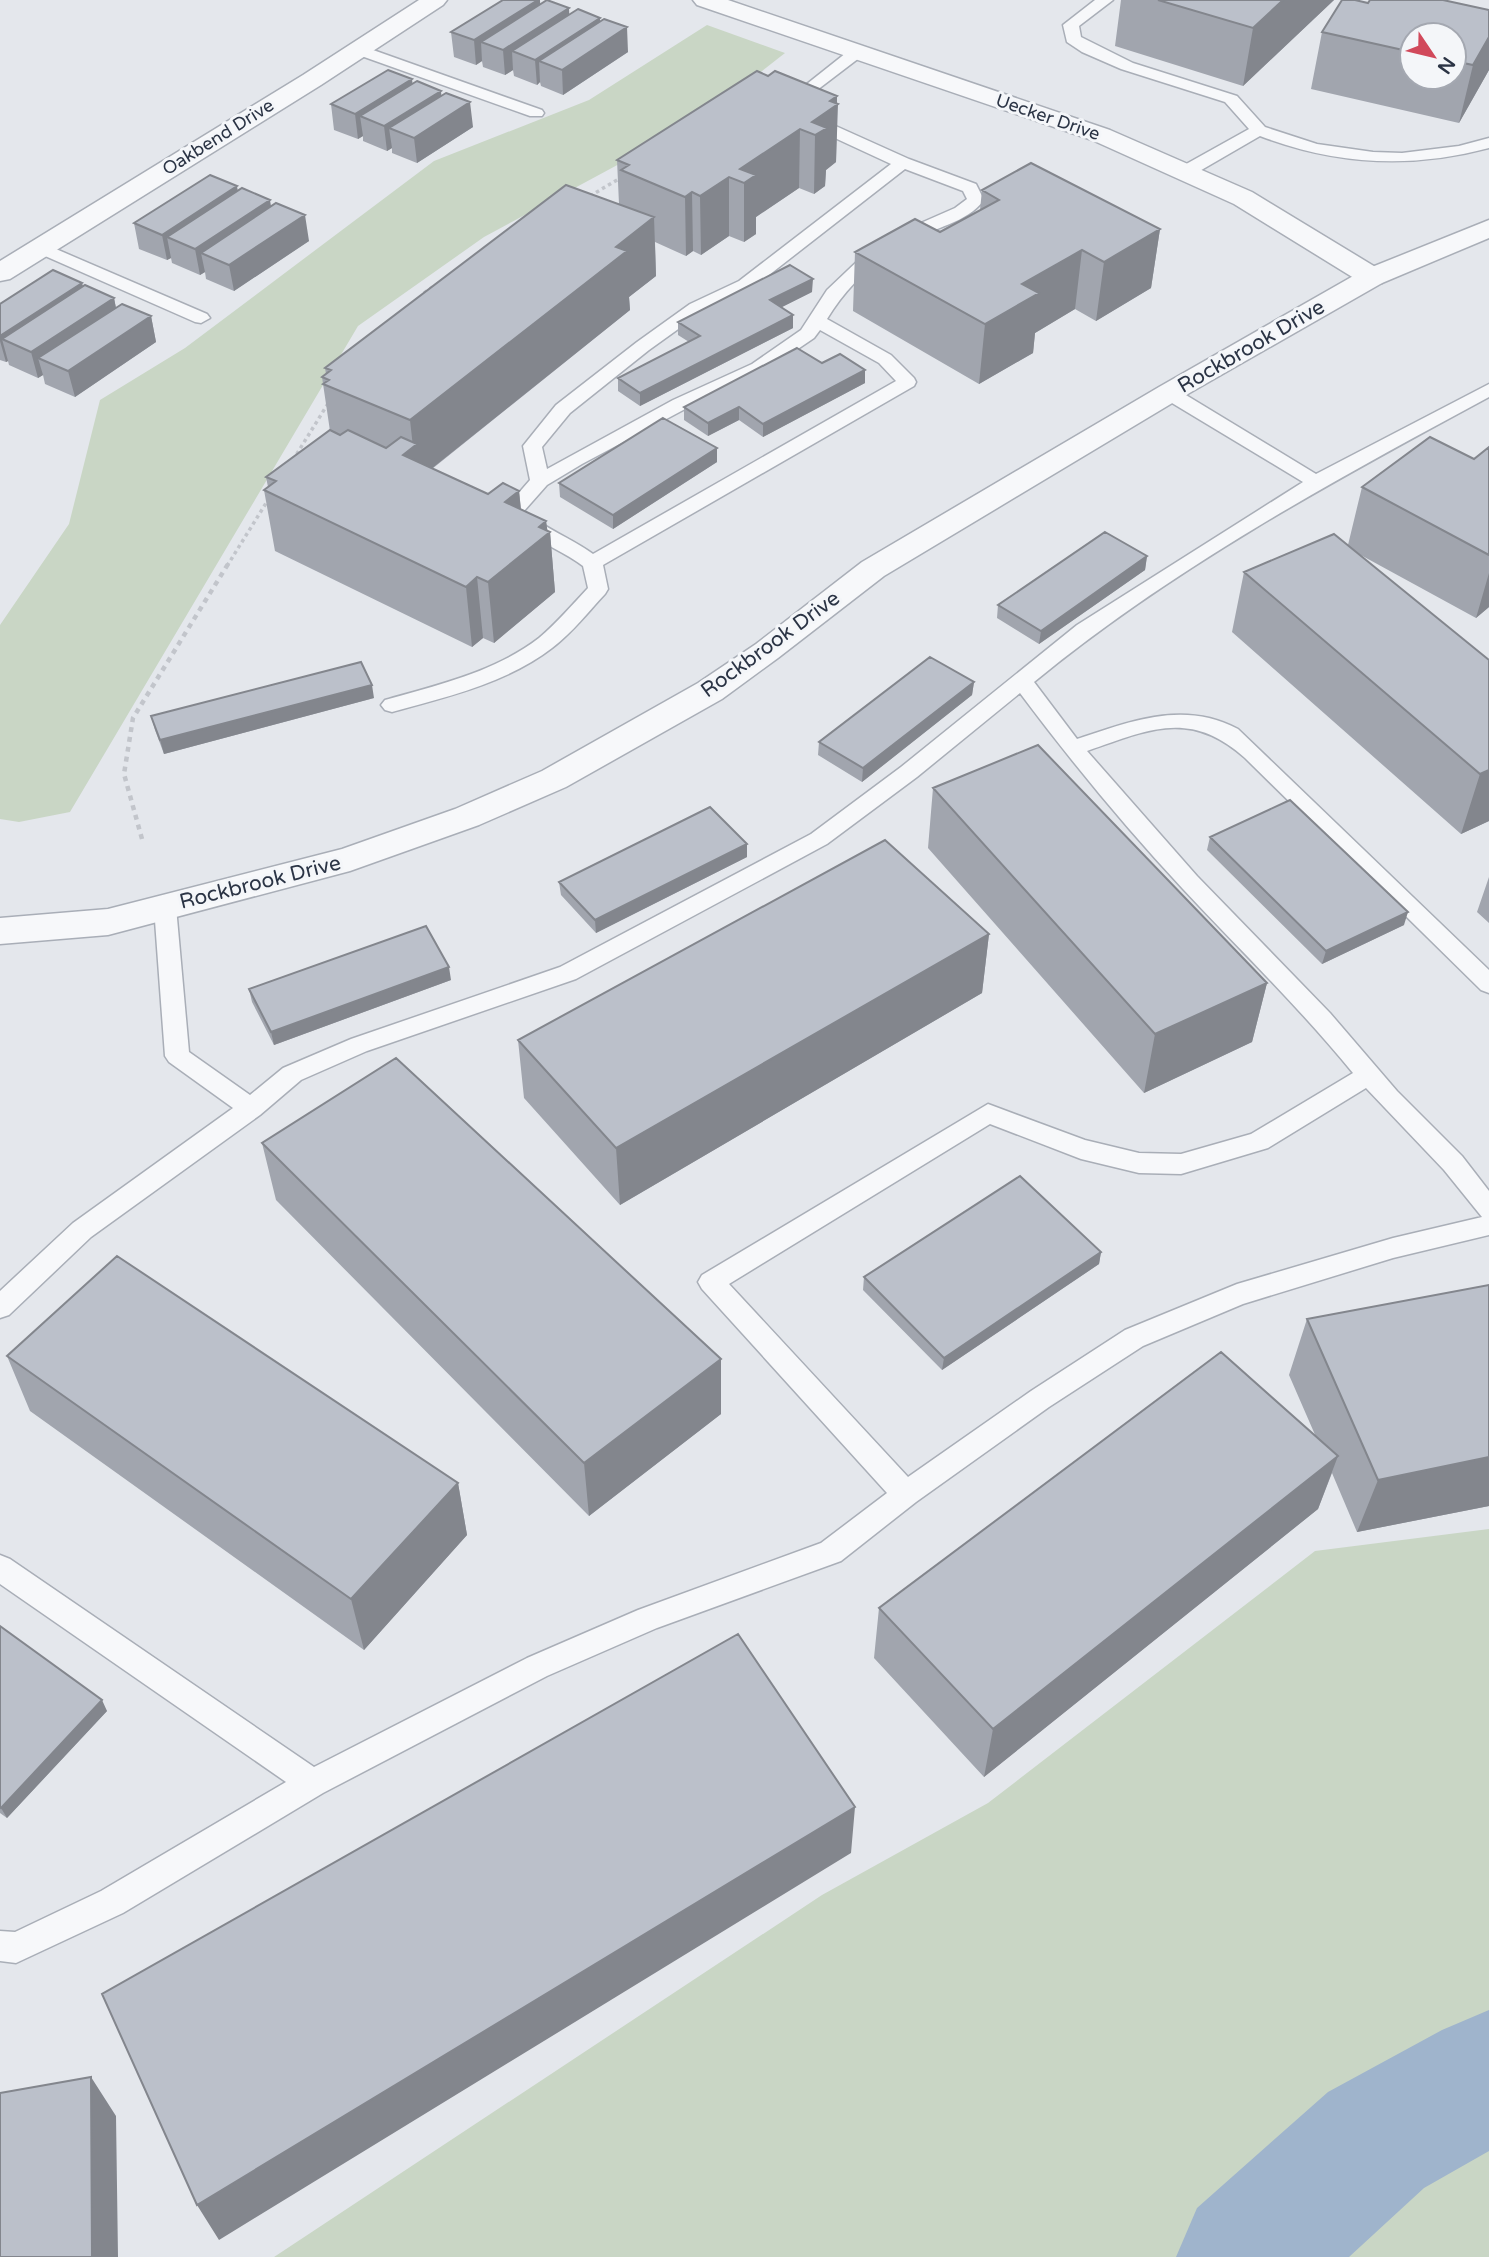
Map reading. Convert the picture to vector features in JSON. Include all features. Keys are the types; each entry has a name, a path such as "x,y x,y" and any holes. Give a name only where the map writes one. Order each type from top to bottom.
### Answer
{"street":[{"name":"Oakbend Drive","path":"0,273 435,0"},
{"name":"Uecker Drive","path":"705,0 1101,135 1243,198 1372,277"},
{"name":"Rockbrook Drive","path":"0,931 108,922 350,859 467,817 554,779 710,691 873,569 1169,393 1372,277 1489,228"}],"lane":[{"path":"1105,0 1071,26 1073,39 1088,49 1127,66 1231,99 1259,130 1294,145 1339,154 1405,159 1489,142"},
{"path":"359,50 536,113"},
{"path":"392,705 461,685 525,656 561,630 598,589 592,563 572,548 531,527 513,511 540,481 680,404 758,368 808,334 833,294 872,257 904,237 961,212 976,200 970,188 904,163 802,117 796,99 857,52"},
{"path":"1185,172 1259,130"},
{"path":"540,481 532,446 563,409 696,308 745,285 904,163"},
{"path":"42,248 201,318"},
{"path":"592,563 907,382 885,359 816,320"},
{"path":"0,1307 82,1230 251,1108 292,1074 359,1045 568,973 819,839 909,772 1084,631 1315,482 1489,390"},
{"path":"1169,393 1315,482"},
{"path":"1022,681 1073,748 1189,882 1322,1019 1388,1098 1452,1163 1489,1209"},
{"path":"1073,748 1151,723 1183,718 1228,732 1253,753 1489,984"},
{"path":"164,907 177,1056 251,1108"},
{"path":"906,1494 711,1282 988,1113 1082,1149 1139,1163 1181,1164 1259,1141 1368,1075"},
{"path":"5,1951 112,1902 312,1783 537,1667 648,1619 831,1552 906,1494 1040,1399 1134,1338 1237,1294 1393,1248 1489,1225"},
{"path":"0,1568 312,1783"}],"path":[{"path":"590,196 626,175"},
{"path":"417,298 446,278"},
{"path":"293,460 329,402"},
{"path":"142,839 124,774 133,718 271,495"}],"green space":[{"path":"707,25 785,53 697,122 484,237 358,326 70,812 19,822 0,819 0,625 69,524 100,400 185,348 434,161 589,100"},
{"path":"1489,1529 1489,2257 274,2257 822,1895 988,1803 1315,1551"}],"building":[{"path":"503,0 538,0 474,40 451,32"},
{"path":"547,0 569,8 503,50 481,42"},
{"path":"1158,0 1283,0 1253,28"},
{"path":"1342,0 1368,3 1370,0 1443,0 1489,10 1489,37 1473,65 1468,64 1468,21 1398,21 1398,49 1322,32"},
{"path":"578,9 600,18 535,60 512,51"},
{"path":"604,19 627,27 562,70 539,61"},
{"path":"388,70 412,79 355,114 331,104"},
{"path":"757,71 768,76 775,71 837,96 830,101 838,104 812,122 827,128 815,135 800,129 740,169 756,175 744,183 729,177 700,196 692,192 685,197 621,170 629,165 617,160"},
{"path":"417,81 441,91 384,126 360,116"},
{"path":"446,93 470,102 414,138 389,128"},
{"path":"1031,163 1160,229 1104,262 1082,250 1022,284 1039,293 985,324 855,252 915,219 940,232 999,200 982,190"},
{"path":"210,175 237,186 162,235 134,223"},
{"path":"566,185 654,217 616,247 627,251 410,420 323,384 329,380 322,377 331,370 325,368"},
{"path":"242,188 270,200 195,249 167,237"},
{"path":"276,203 305,215 229,265 201,253"},
{"path":"790,265 813,279 770,300 793,315 640,393 618,378 700,336 678,322"},
{"path":"53,270 82,283 0,336 0,304"},
{"path":"85,285 114,298 31,352 2,339"},
{"path":"122,304 151,316 68,371 38,358"},
{"path":"797,348 822,363 840,354 865,370 763,424 739,407 708,423 684,407"},
{"path":"663,418 717,448 613,515 559,483"},
{"path":"330,430 340,435 348,430 386,448 401,437 417,444 403,455 488,494 503,483 519,491 505,502 546,521 539,527 550,532 488,582 477,577 466,587 264,490 276,481 266,477"},
{"path":"1430,437 1474,459 1489,447 1489,555 1362,487"},
{"path":"1105,532 1147,556 1041,631 998,605"},
{"path":"1334,534 1489,660 1489,770 1480,774 1244,572"},
{"path":"930,657 974,682 863,768 819,742"},
{"path":"361,662 372,685 160,740 151,716"},
{"path":"1038,745 1267,983 1155,1034 933,788"},
{"path":"1290,800 1408,912 1326,951 1210,837"},
{"path":"710,807 747,844 595,920 559,882"},
{"path":"885,840 989,934 616,1148 518,1040"},
{"path":"426,926 449,967 271,1032 249,989"},
{"path":"396,1058 721,1359 584,1463 262,1143"},
{"path":"1020,1176 1101,1252 944,1358 864,1277"},
{"path":"117,1256 458,1483 351,1599 7,1356"},
{"path":"1489,1285 1489,1457 1378,1480 1307,1319"},
{"path":"1221,1352 1338,1456 993,1729 879,1608"},
{"path":"0,1626 102,1700 1,1808 0,1807"},
{"path":"738,1634 855,1807 197,2205 102,1994"},
{"path":"91,2077 92,2257 0,2257 0,2093"}],"waterway":[{"path":"1246,2257 1376,2140 1489,2077"}]}
